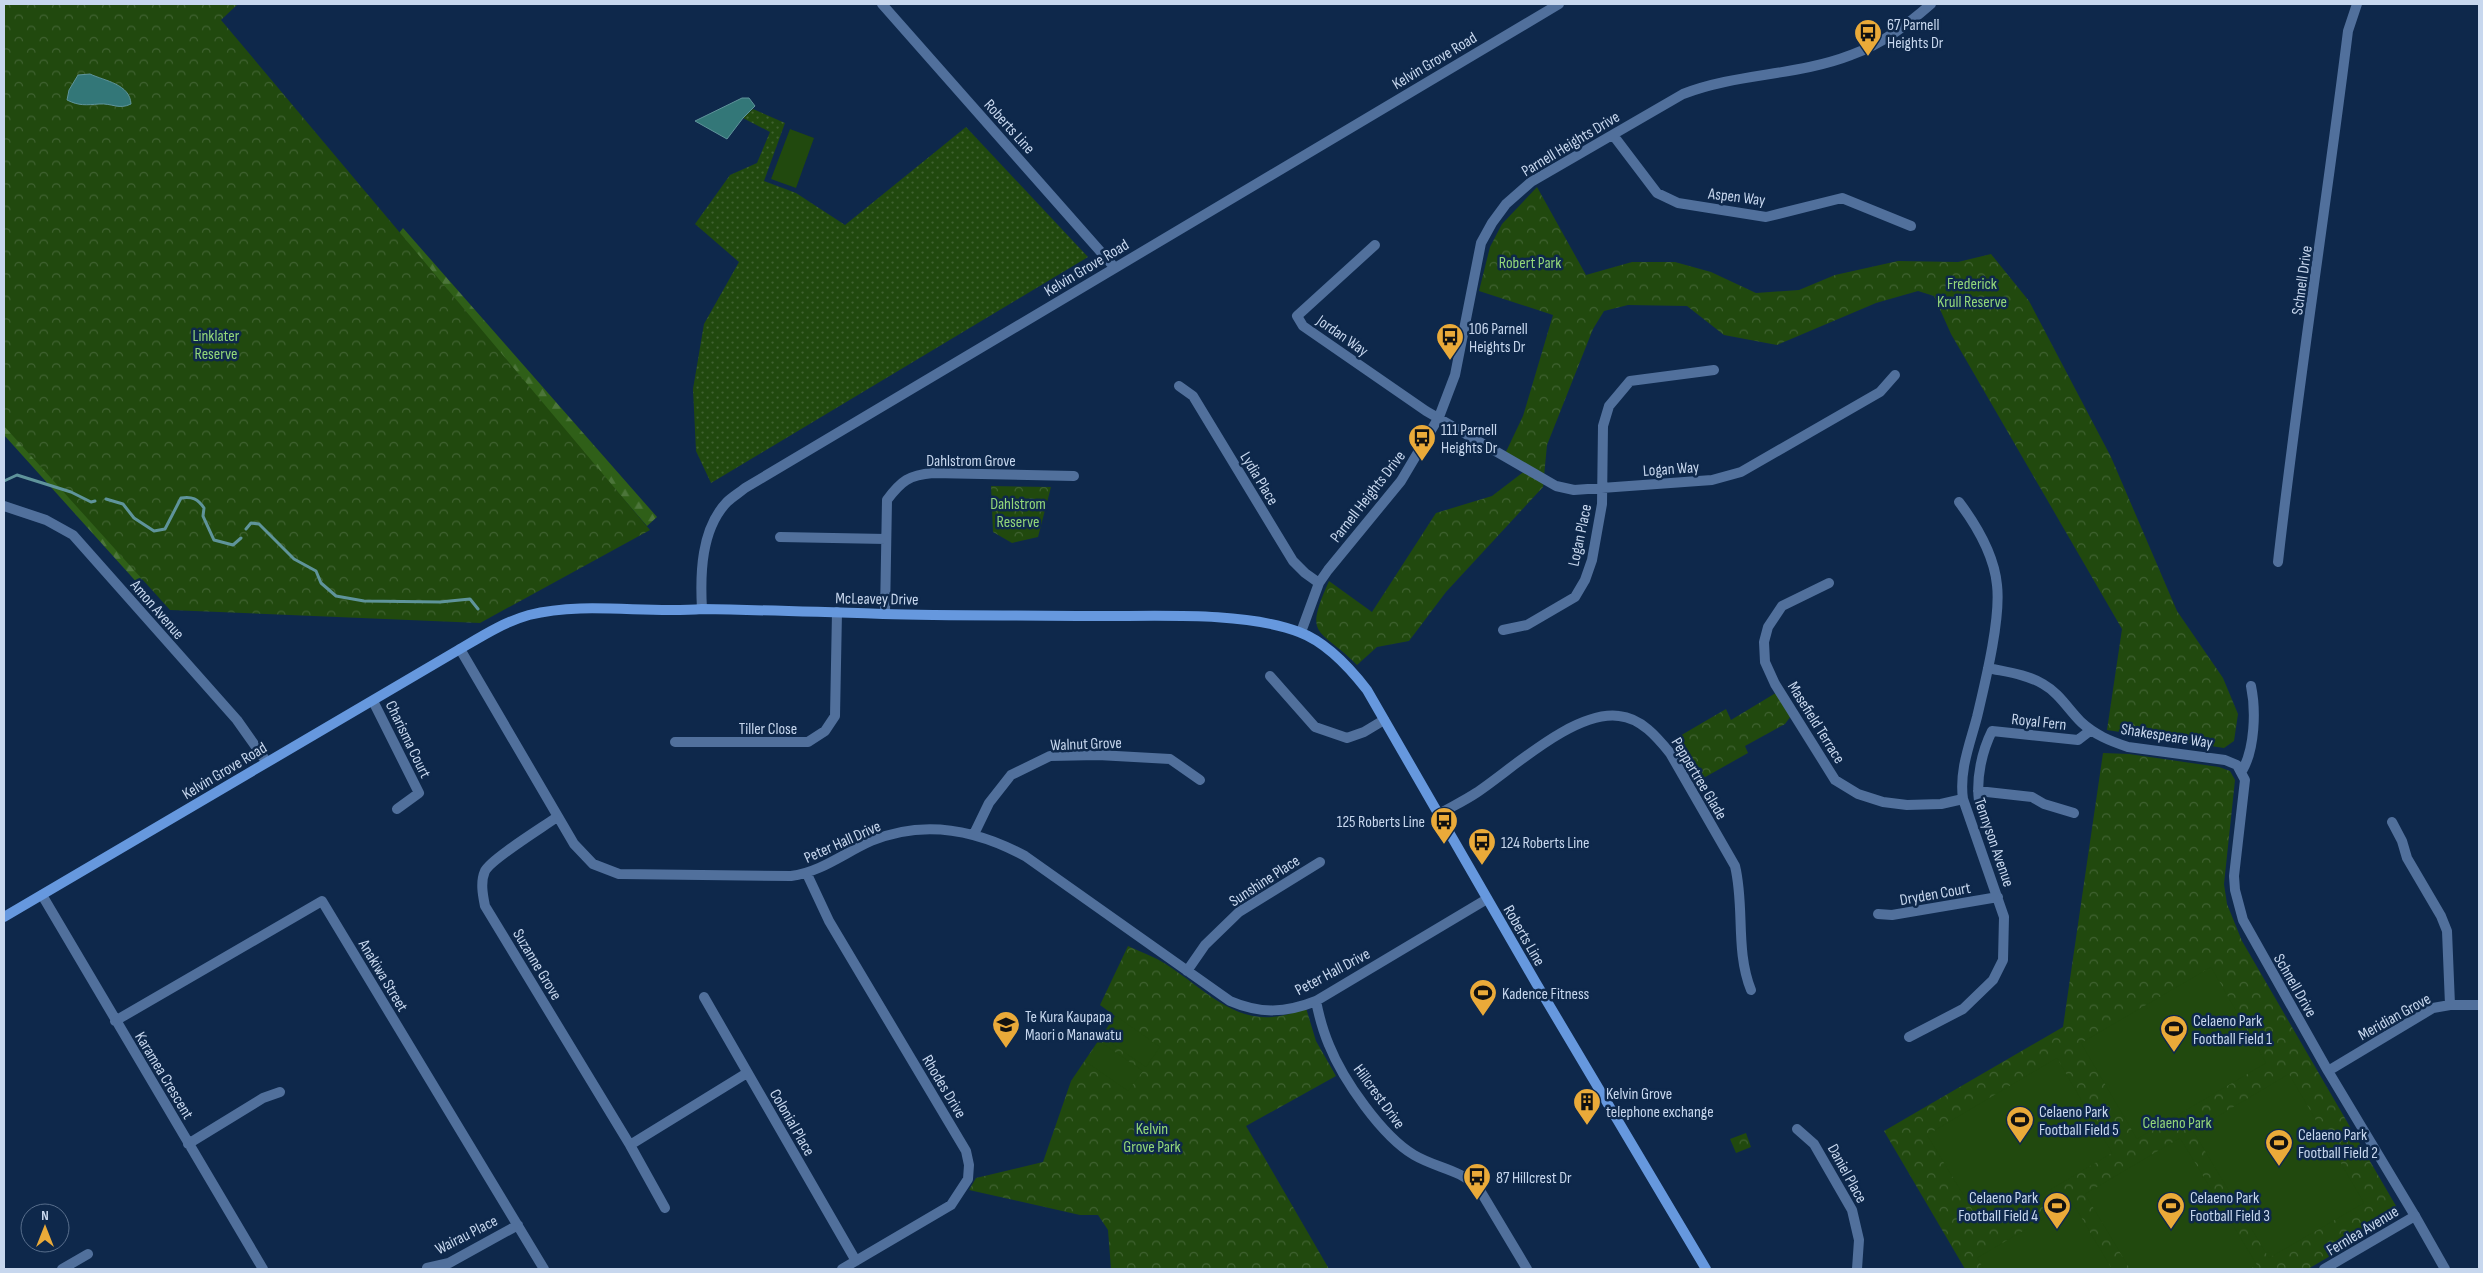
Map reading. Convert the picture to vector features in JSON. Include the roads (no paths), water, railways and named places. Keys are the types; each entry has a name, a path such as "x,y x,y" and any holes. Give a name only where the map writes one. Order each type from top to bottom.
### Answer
{"main road":[{"name":"McLeavey Drive","path":"460,649 513,621 551,611 573,609 681,611 702,609 884,614 1196,618 1247,620 1300,632"},
{"name":"Roberts Line","path":"1300,632 1320,644 1351,669 1367,690 1487,899 1706,1269"},
{"name":"Kelvin Grove Road","path":"4,917 266,761 373,701 460,649"}],"street":[{"name":"Roberts Line","path":"882,4 1115,268"},
{"name":"Kelvin Grove Road","path":"702,609 703,556 715,521 726,503 745,488 1559,4"},
{"name":"Parnell Heights Drive","path":"1300,632 1319,583 1400,481 1439,418 1455,375 1481,243 1492,223 1506,204 1531,182 1650,112 1702,87 1812,66 1852,55 1892,34 1931,4"},
{"name":"Schnell Drive","path":"2278,562 2289,466 2321,245 2348,32 2357,4"},
{"name":"Aspen Way","path":"1613,135 1656,193 1678,203 1766,217 1842,198 1911,226"},
{"name":"Jordan Way","path":"1375,245 1297,316 1303,326 1439,418"},
{"name":"Logan Place","path":"1503,630 1527,625 1575,597 1585,580 1592,560 1603,488 1603,426 1609,406 1630,381 1714,370"},
{"name":"Logan Way","path":"1439,418 1556,486 1574,490 1712,480 1741,472 1880,392 1896,375"},
{"name":"Lydia Place","path":"1180,386 1192,396 1293,561 1305,574 1319,583"},
{"name":"Dahlstrom Grove","path":"884,614 887,500 898,485 915,475 1074,476"},
{"name":"Tennyson Avenue","path":"1909,1037 1963,1009 1993,980 2003,960 2004,917 1963,799 1962,788 1968,741 1976,719 1988,668 1997,585 1987,548 1975,523 1959,502"},
{"name":"Amon Avenue","path":"4,506 46,520 73,535 237,720 266,761"},
{"path":"780,536 886,539"},
{"name":"Masefield Terrace","path":"1829,583 1782,606 1768,627 1764,642 1765,662 1775,684 1835,780 1858,794 1883,802 1907,805 1942,804 1963,799"},
{"name":"Tiller Close","path":"675,742 797,744 818,738 832,724 835,716 836,612"},
{"name":"Peter Hall Drive","path":"460,649 557,817 583,856 603,869 619,874 764,877 808,874 871,842 897,834 929,830 974,834 1004,845 1025,856 1230,1001 1244,1007 1276,1011 1300,1007 1316,1001 1487,899"},
{"name":"Shakespeare Way","path":"1988,668 2028,676 2044,684 2091,730 2113,742 2128,747 2225,760 2237,765 2242,771"},
{"path":"1270,676 1315,727 1348,738 1364,732 1384,720"},
{"name":"Schnell Drive","path":"2252,686 2255,708 2247,762 2242,771 2244,789 2234,876 2239,906 2253,941 2445,1269"},
{"name":"Charisma Court","path":"373,701 419,793 396,810"},
{"name":"Peppertree Glade","path":"1439,814 1476,793 1516,761 1581,723 1618,716 1638,722 1658,738 1670,753 1735,866 1740,884 1742,961 1751,990"},
{"name":"Royal Fern","path":"2074,813 2044,804 2032,797 1978,796 1985,745 1992,731 2078,740 2091,730"},
{"name":"Walnut Grove","path":"974,834 989,803 1011,774 1050,756 1098,755 1170,759 1200,780"},
{"name":"Suzanne Grove","path":"557,817 495,861 485,871 482,888 485,906 630,1145 665,1208"},
{"path":"2392,822 2402,841 2407,858 2441,916 2447,931 2450,1005"},
{"name":"Sunshine Place","path":"1187,971 1205,946 1239,912 1320,862"},
{"name":"Rhodes Drive","path":"808,874 830,921 966,1151 969,1165 967,1183 951,1205 842,1269"},
{"name":"Karamea Crescent","path":"42,895 263,1269"},
{"name":"Dryden Court","path":"1878,914 1892,916 1998,897"},
{"name":"Anakiwa Street","path":"115,1021 322,901 544,1269"},
{"name":"Colonial Place","path":"704,997 856,1261"},
{"name":"Hillcrest Drive","path":"1316,1001 1325,1035 1336,1059 1387,1135 1416,1156 1454,1170 1478,1187 1527,1269"},
{"name":"Meridian Grove","path":"2328,1071 2433,1008 2450,1005 2479,1005"},
{"path":"630,1145 747,1073"},
{"path":"188,1144 263,1098 280,1092"},
{"name":"Daniel Place","path":"1797,1129 1814,1144 1852,1210 1859,1240 1857,1269"},
{"name":"Fernlea Avenue","path":"2324,1269 2414,1216"},
{"name":"Wairau Place","path":"428,1268 449,1264 518,1225"},
{"path":"62,1269 88,1254"}],"waterway":[{"path":"4,481 17,475 71,492 91,502 95,501"},
{"path":"106,499 123,504 134,518 154,531 165,529 181,498 192,498 197,500 204,508 203,516 214,540 233,545 241,538"},
{"path":"246,529 251,523 259,524 294,559 316,571 321,583 336,596 364,601 440,602 470,599 478,609"}],"place":[{"name":"67 Parnell Heights Dr","path":"1868,57"},
{"name":"106 Parnell Heights Dr","path":"1450,361"},
{"name":"111 Parnell Heights Dr","path":"1422,462"},
{"name":"125 Roberts Line","path":"1444,845"},
{"name":"124 Roberts Line","path":"1482,866"},
{"name":"Kadence Fitness","path":"1483,1017"},
{"name":"Te Kura Kaupapa Maori o Manawatu","path":"1006,1049"},
{"name":"Celaeno Park Football Field 1","path":"2174,1053"},
{"name":"Kelvin Grove telephone exchange","path":"1587,1126"},
{"name":"Celaeno Park Football Field 5","path":"2020,1144"},
{"name":"Celaeno Park Football Field 2","path":"2279,1167"},
{"name":"87 Hillcrest Dr","path":"1477,1201"},
{"name":"Celaeno Park Football Field 4","path":"2057,1230"},
{"name":"Celaeno Park Football Field 3","path":"2171,1230"}],"park label":[{"name":"Robert Park","path":"1530,262"},
{"name":"Frederick Krull Reserve","path":"1972,292"},
{"name":"Linklater Reserve","path":"216,344"},
{"name":"Dahlstrom Reserve","path":"1018,512"},
{"name":"Celaeno Park","path":"2177,1122"},
{"name":"Kelvin Grove Park","path":"1152,1137"}]}
